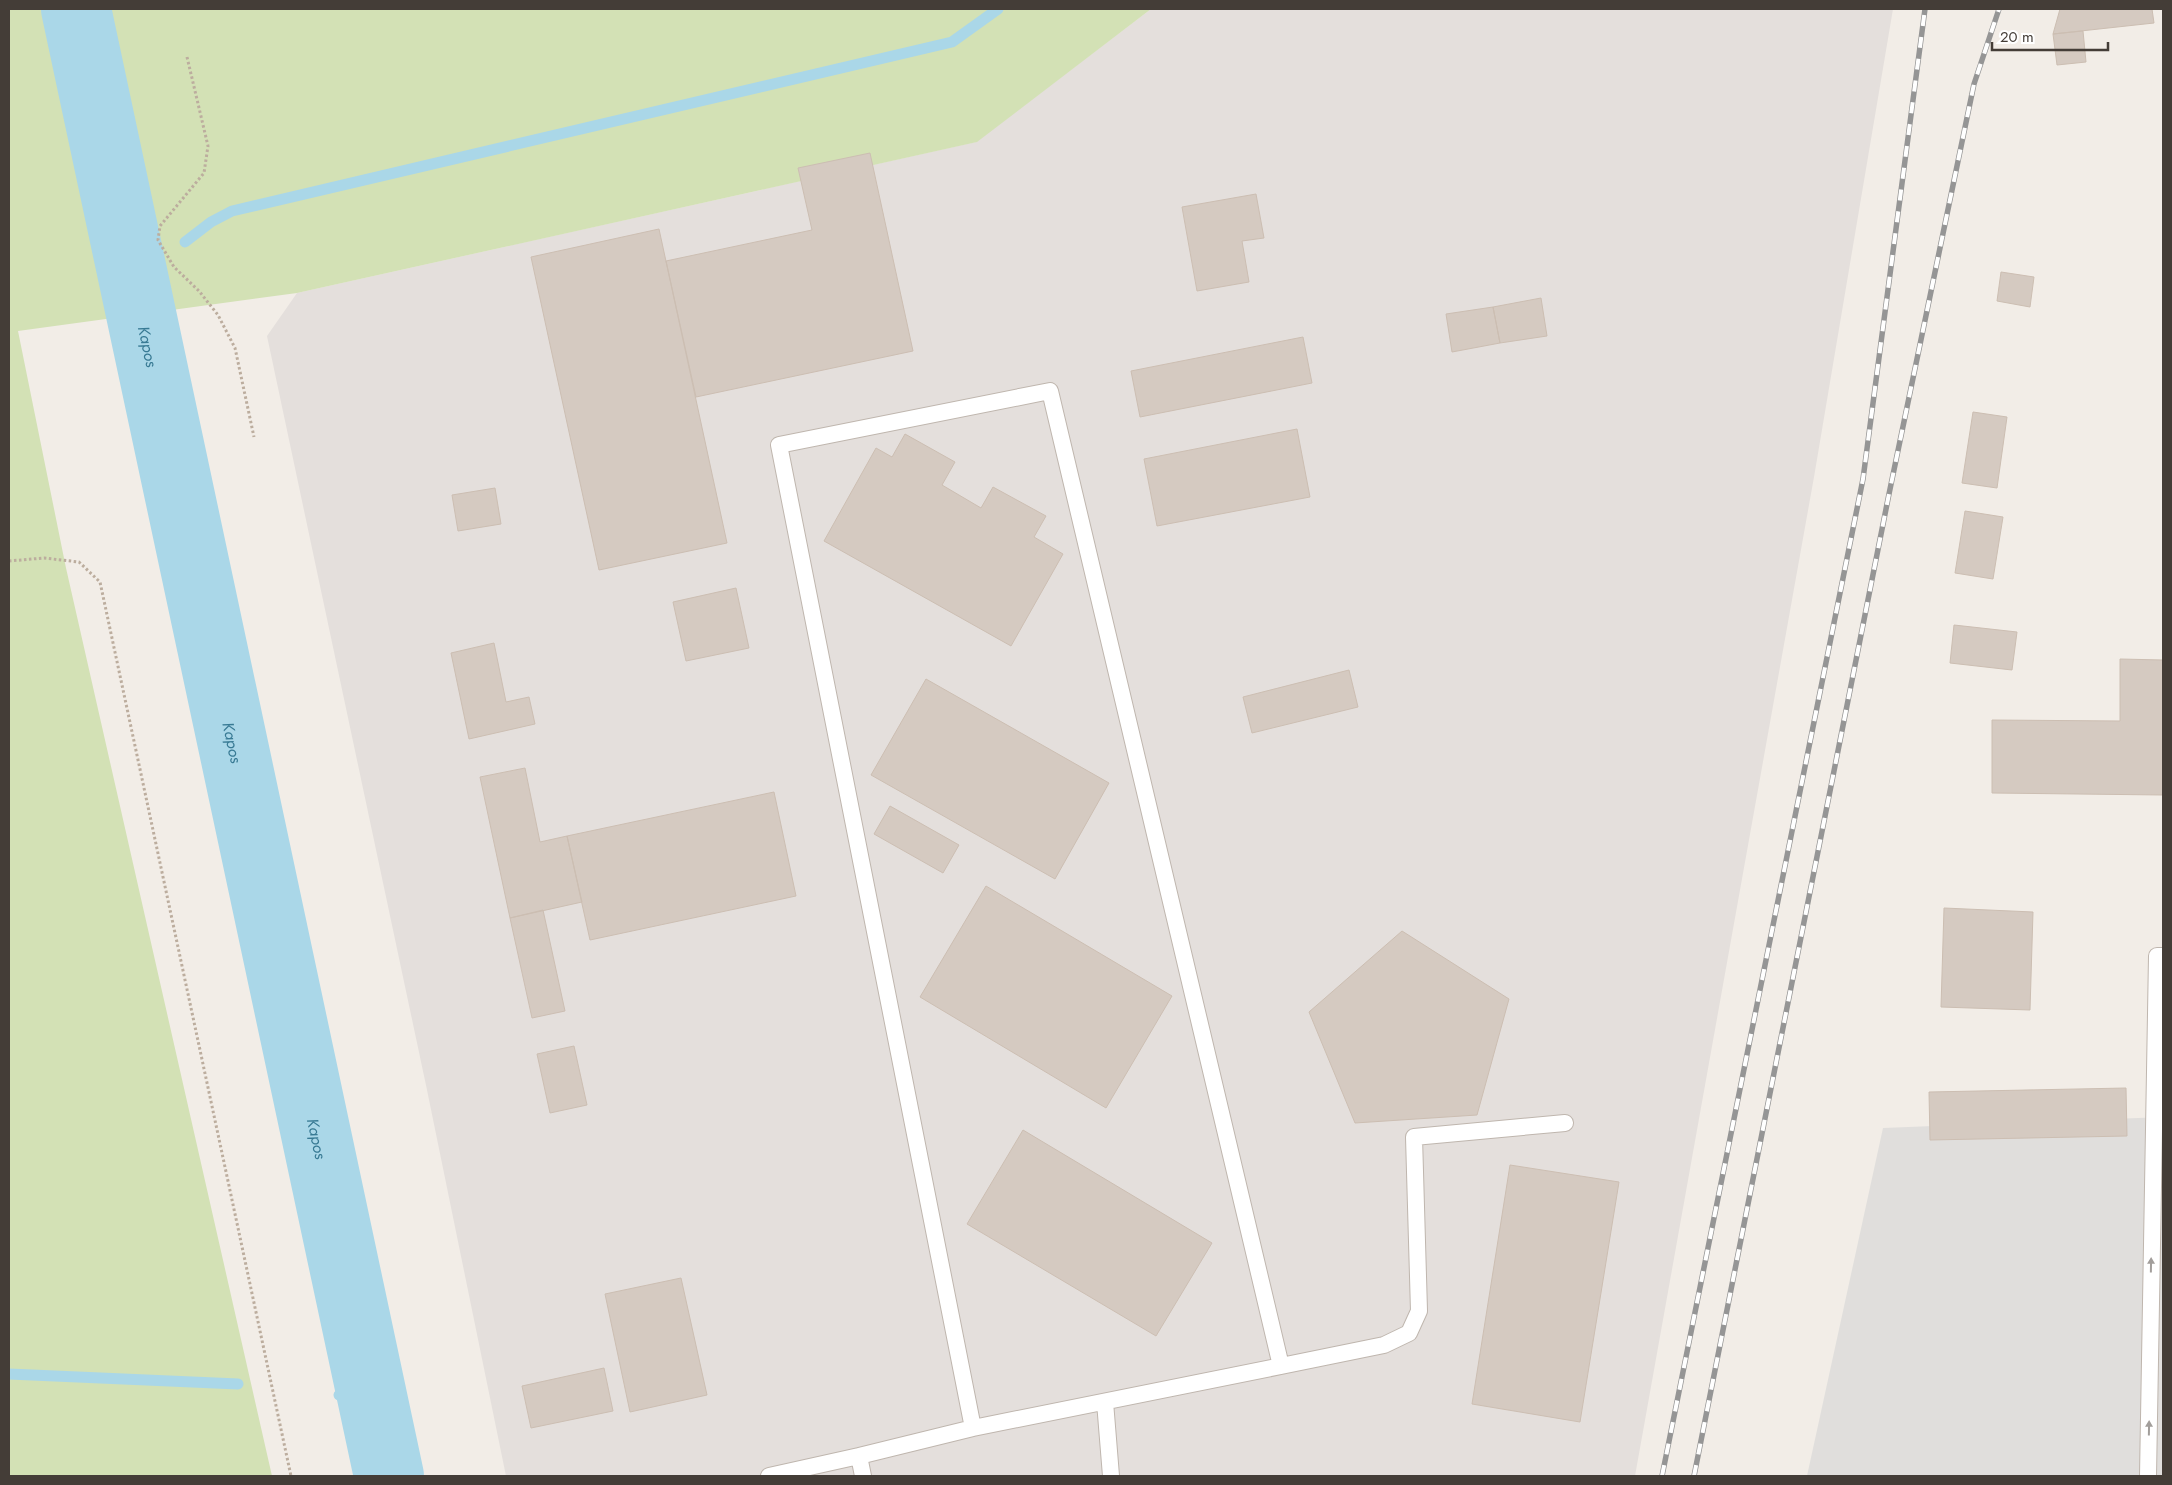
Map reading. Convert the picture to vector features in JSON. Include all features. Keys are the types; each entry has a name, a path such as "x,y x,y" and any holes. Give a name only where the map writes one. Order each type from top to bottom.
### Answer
{"lane":[{"path":"973,1428 779,445 992,402 1050,391 1281,1366"},
{"path":"2148,1476 2157,956 2163,956"},
{"path":"769,1476 973,1428 1384,1345 1409,1332 1419,1311 1414,1137 1565,1123"},
{"path":"1105,1402 1111,1476"},
{"path":"859,1456 863,1476"}],"path":[{"path":"187,57 208,146 204,173 160,226 158,240 174,267 199,291 218,316 235,348 254,437"},
{"path":"9,561 44,558 79,562 100,582 291,1476"}],"shaded area":[{"path":"1151,9 1893,9 1814,477 1635,1476 506,1476 427,1090 267,336 297,293 976,142"},
{"path":"2163,1117 2163,1476 1807,1476 1883,1128"}],"green space":[{"path":"9,9 1151,9 977,142 297,293 18,331 66,568 272,1476 9,1476"}],"building":[{"path":"2060,9 2152,9 2154,23 2053,34"},
{"path":"2083,31 2086,62 2057,65 2053,34"},
{"path":"870,153 913,351 696,397 666,261 812,230 798,168"},
{"path":"1256,194 1264,238 1242,241 1249,282 1197,291 1182,207"},
{"path":"659,229 727,543 599,570 531,257"},
{"path":"2001,272 2034,277 2030,307 1997,301"},
{"path":"1541,298 1547,336 1500,343 1493,307"},
{"path":"1493,307 1500,343 1452,352 1446,314"},
{"path":"1303,337 1312,383 1140,417 1131,371"},
{"path":"1973,412 2007,417 1997,488 1962,483"},
{"path":"1297,429 1310,497 1157,526 1144,459"},
{"path":"905,434 955,462 942,485 981,508 993,487 1046,516 1034,537 1063,554 1011,646 824,541 876,448 892,457"},
{"path":"495,488 501,524 458,531 452,495"},
{"path":"1965,511 2003,517 1993,579 1955,573"},
{"path":"736,588 749,648 686,661 673,602"},
{"path":"1954,625 2017,632 2012,670 1950,663"},
{"path":"494,643 506,702 529,697 535,724 469,739 451,653"},
{"path":"2120,659 2163,660 2163,795 1992,793 1992,720 2120,721"},
{"path":"1349,670 1358,707 1252,733 1243,697"},
{"path":"926,679 1109,783 1055,879 871,775"},
{"path":"525,768 540,842 567,836 582,902 510,918 480,777"},
{"path":"774,792 796,896 590,940 567,836"},
{"path":"890,806 959,845 943,873 874,834"},
{"path":"986,886 1172,996 1106,1108 920,997"},
{"path":"1944,908 2033,912 2030,1010 1941,1007"},
{"path":"543,910 565,1011 532,1018 510,918"},
{"path":"1402,931 1509,999 1477,1115 1355,1123 1309,1012"},
{"path":"574,1046 587,1105 550,1113 537,1054"},
{"path":"2126,1088 2127,1136 1930,1140 1929,1092"},
{"path":"1023,1130 1212,1243 1156,1336 967,1224"},
{"path":"1510,1165 1619,1182 1580,1422 1472,1404"},
{"path":"681,1278 707,1395 630,1412 605,1294"},
{"path":"604,1368 613,1411 531,1428 522,1386"}],"waterway":[{"name":"Kapos","path":"76,9 389,1476"},
{"path":"185,242 211,222 232,211 952,42 998,9"},
{"path":"131,269 153,263"},
{"path":"9,1374 238,1384"},
{"path":"339,1395 373,1396"}],"railway":[{"path":"1662,1476 1863,479 1925,9"},
{"path":"1694,1476 1889,494 1974,84 1999,9"}]}
